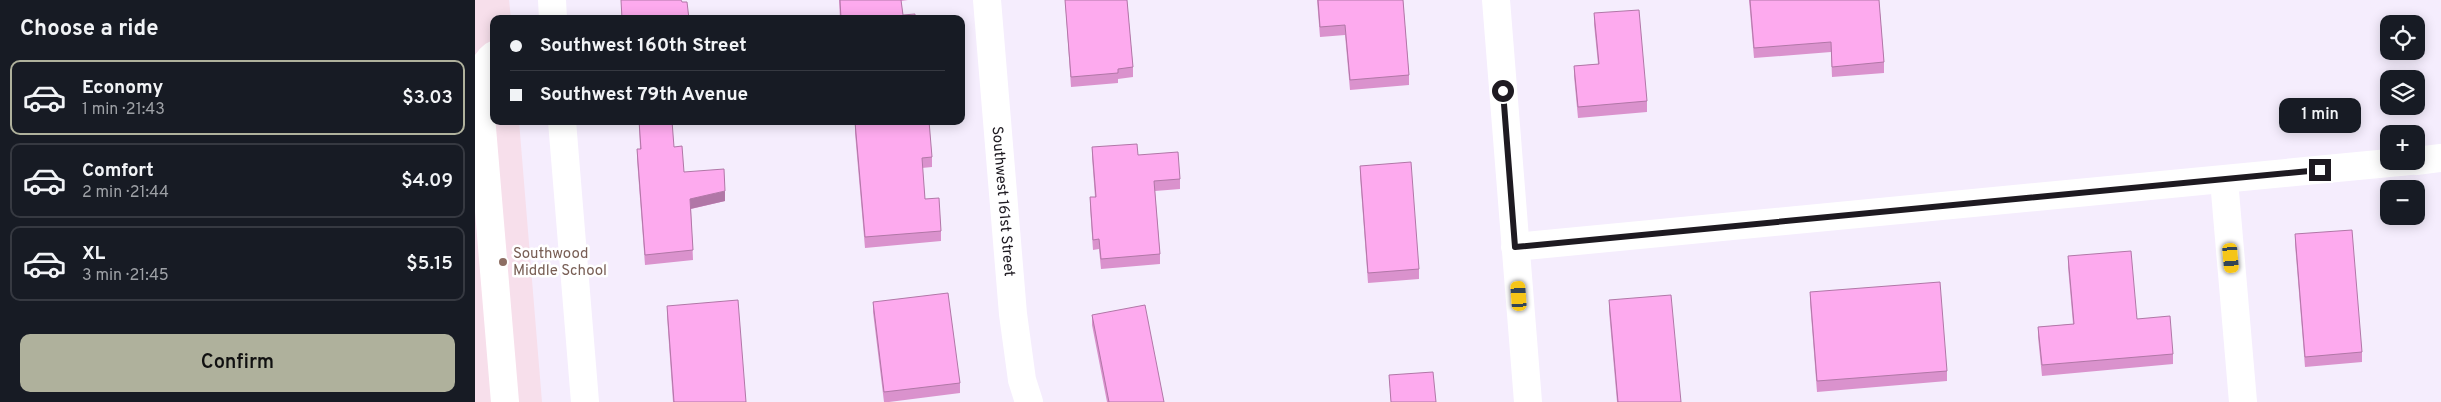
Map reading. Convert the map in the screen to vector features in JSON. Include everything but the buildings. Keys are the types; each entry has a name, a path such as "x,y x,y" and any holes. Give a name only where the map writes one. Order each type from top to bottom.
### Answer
{"street":[{"path":"552,0 553,15"},
{"name":"Southwest 161st Street","path":"987,0 1013,314 1021,380 1029,402"},
{"path":"1496,0 1528,402"},
{"path":"490,60 484,68 480,79 479,92 505,402"},
{"path":"562,125 585,402"},
{"path":"2425,160 2441,158"},
{"path":"1515,247 2380,164"},
{"path":"2224,180 2243,402"}],"shaded area":[{"name":"Southwood Middle School","path":"475,0 509,0 511,15 490,15 490,125 519,125 542,402 475,402"}],"place":[{"name":"Southwood Middle School","path":"503,262"}],"route":[{"path":"1503,91 1515,247 2320,170"}]}
